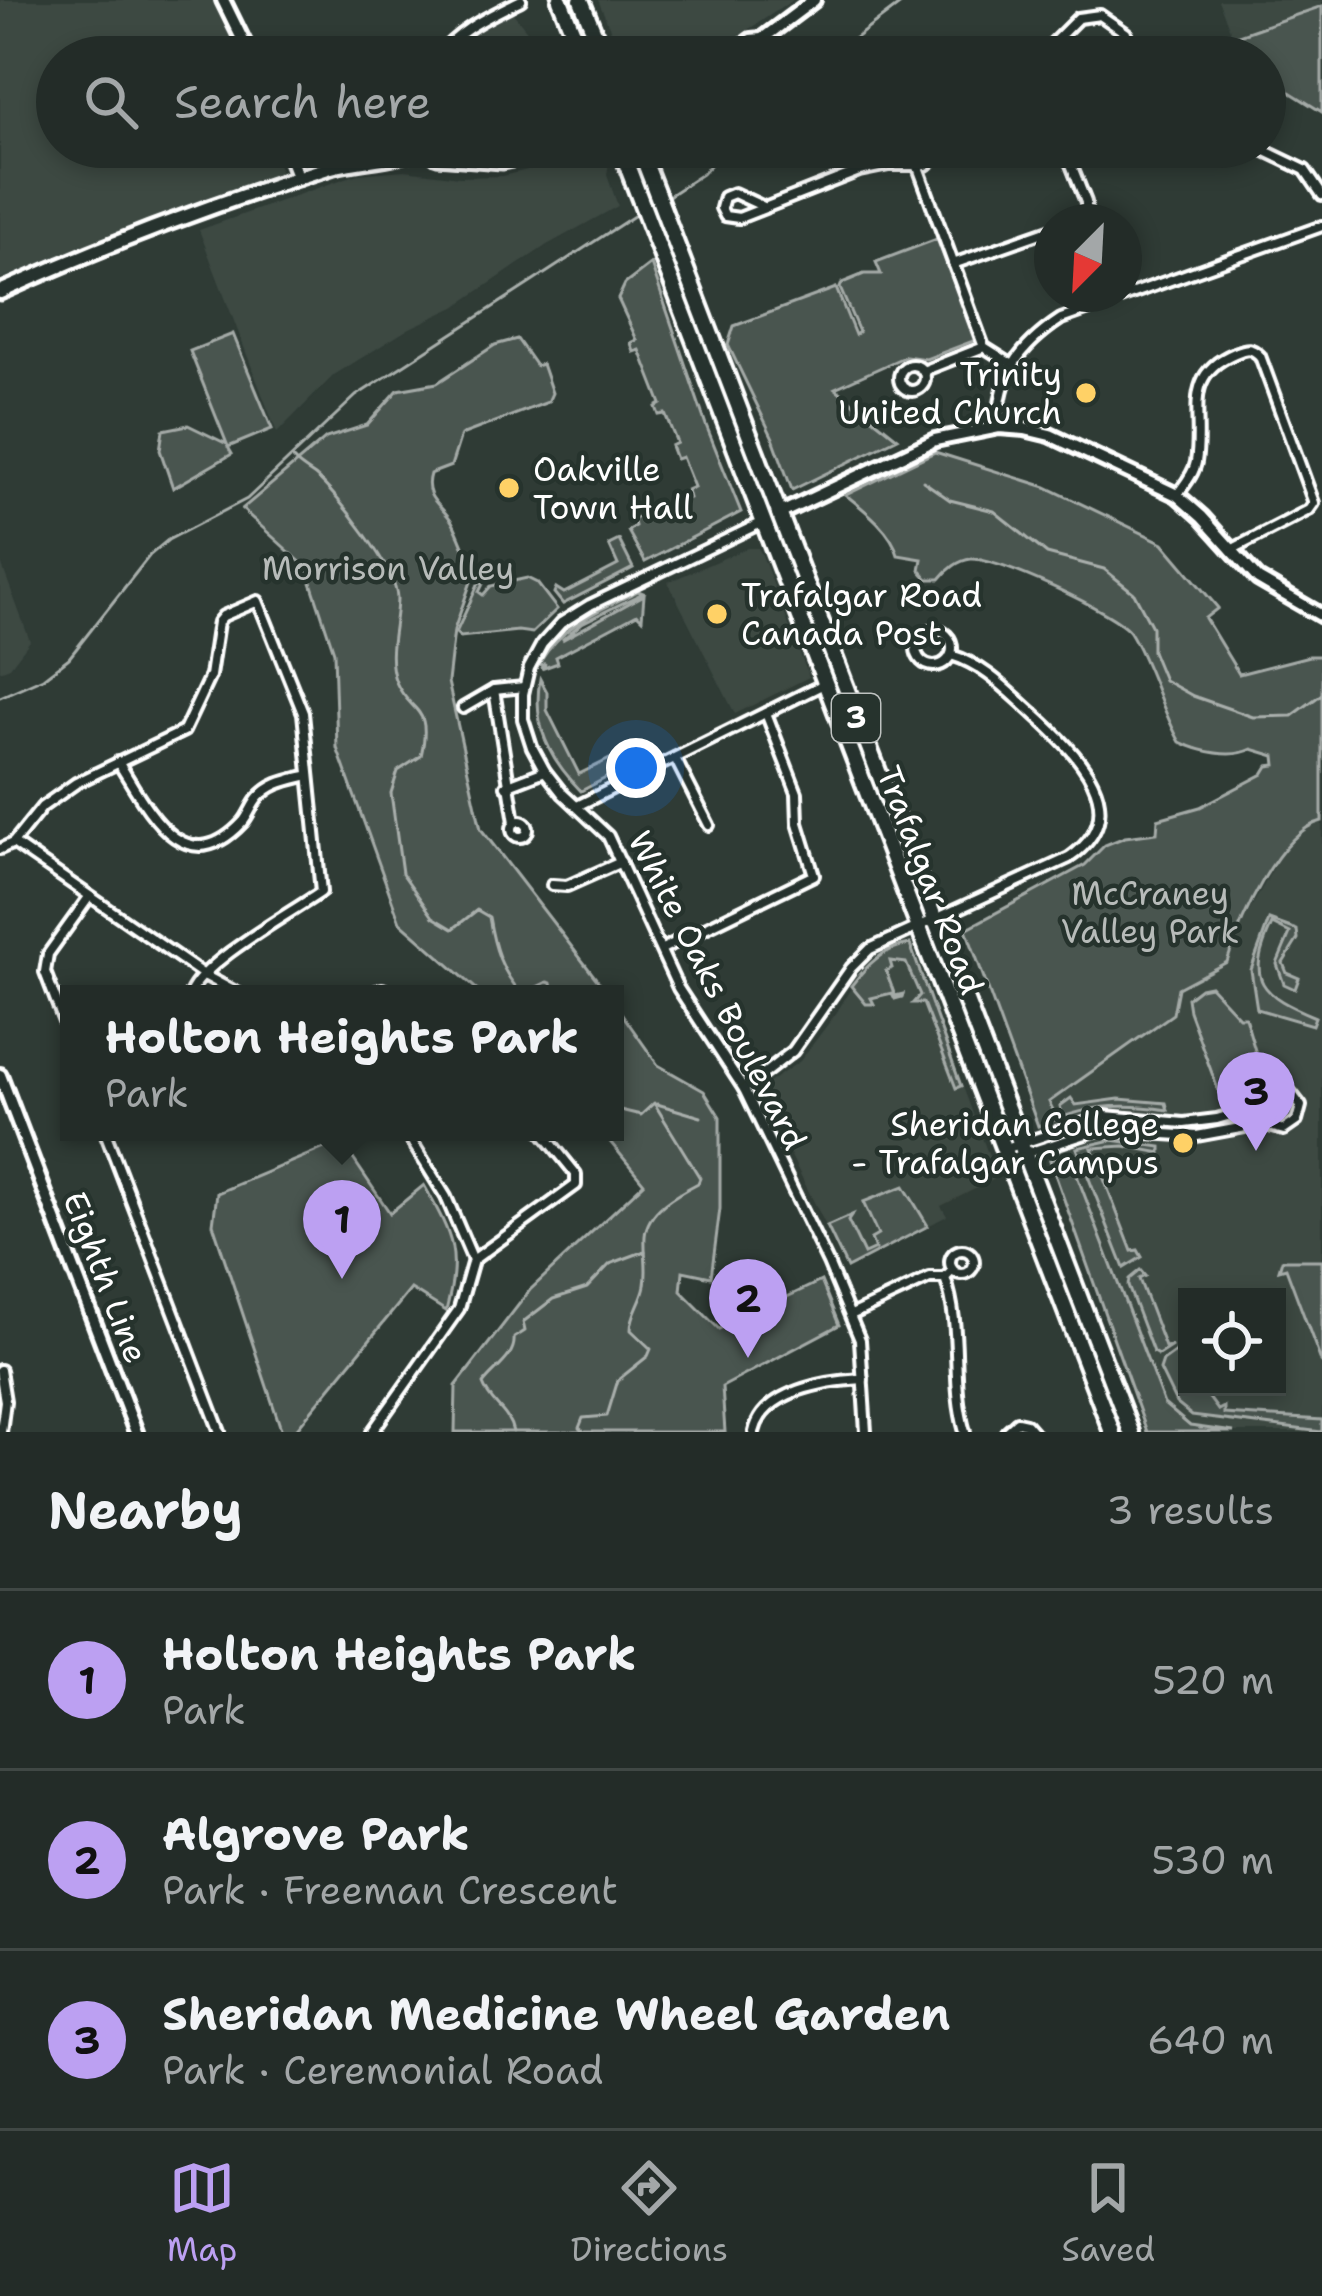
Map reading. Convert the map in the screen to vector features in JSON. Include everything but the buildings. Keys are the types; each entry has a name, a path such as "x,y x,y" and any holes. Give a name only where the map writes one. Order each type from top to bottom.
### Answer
{"main road":[{"path":"560,0 575,36"},
{"path":"581,0 596,36"},
{"path":"0,292 160,227 331,168"},
{"name":"Trafalgar Road","path":"627,168 771,519 1015,1151 1131,1432"},
{"name":"Trafalgar Road","path":"647,168 825,683 928,925"},
{"name":"Trafalgar Road","path":"1015,1151 1112,1432"}],"street":[{"path":"223,0 241,36"},
{"path":"459,36 521,0"},
{"path":"766,36 814,0"},
{"path":"1061,36 1078,19 1100,15 1127,36"},
{"path":"1286,161 1305,170 1322,195"},
{"path":"294,168 298,178"},
{"path":"764,207 734,193 724,197 721,208 725,216 735,219 874,168"},
{"path":"918,168 984,347 1011,364"},
{"path":"1072,168 1086,204"},
{"path":"999,427 1011,364 1030,339 1061,319 1322,226"},
{"path":"953,264 1034,235"},
{"path":"923,370 984,347"},
{"path":"1177,496 1196,466 1197,393 1203,378 1216,361 1254,349 1314,502 1309,510 1231,550"},
{"path":"463,708 494,690 524,687 542,644 568,618 935,440 999,427 1050,435 1177,496 1276,592 1322,616"},
{"path":"0,849 13,843 42,807 99,769 184,731 210,676 218,622 258,602 303,713 321,892 226,954 197,985"},
{"path":"926,632 943,632 951,640 951,655 943,664 928,665 917,654 917,641 926,632"},
{"path":"744,1089 793,1051 860,958 889,939 1069,858 1090,838 1099,817 1092,781 1074,752 984,671 951,655"},
{"path":"577,806 825,683"},
{"name":"White Oaks Boulevard","path":"524,687 527,733 545,771 608,836 678,988 744,1089 851,1315 862,1354 866,1432"},
{"path":"494,690 515,822"},
{"path":"662,950 814,875 798,823 797,793 766,712"},
{"path":"675,758 709,825"},
{"path":"118,762 160,830 191,845 220,839 244,821 256,800 274,784 310,775"},
{"path":"506,786 545,771"},
{"path":"13,843 222,985"},
{"path":"552,885 567,886 621,862"},
{"path":"60,1011 45,971 48,954 89,897"},
{"name":"Eighth Line","path":"0,1075 136,1432"},
{"path":"1282,1090 1294,1095 1301,1106 1299,1118 1288,1129 1266,1125 1197,1136 1098,1130 1015,1151 1091,1118 1113,1115 1200,1122 1244,1112 1271,1092 1282,1090"},
{"path":"1264,1100 1266,1125"},
{"path":"108,1141 220,1432"},
{"path":"376,1430 459,1309 473,1260 453,1209 411,1141"},
{"path":"473,1260 576,1185 576,1174 549,1141"},
{"path":"851,1315 930,1278 949,1274 957,1320 956,1382 965,1432"},
{"path":"0,1370 5,1401 1,1432"},
{"path":"754,1432 769,1407 803,1389 863,1379"},
{"path":"1006,1432 1013,1423 1022,1422 1033,1432"}],"shaded area":[{"path":"0,0 214,0 230,36 36,36 36,168 279,168 281,173 0,279"},
{"path":"598,0 793,0 739,36 613,36"},
{"path":"1218,0 1322,0 1322,6 1233,36"},
{"path":"513,13 531,36 470,36"},
{"path":"536,168 608,168 618,206 334,375 277,433 199,230 357,174 405,170 502,176"},
{"path":"747,548 758,548 762,555 809,677 735,714 668,582"},
{"path":"0,560 30,641 10,667 0,671"},
{"name":"Sheridan College - Trafalgar Campus","path":"1322,821 1322,1432 1147,1432 1014,1064 1227,962 1236,935 1288,841 1306,825"},
{"path":"910,944 997,1178 941,1206 947,1216 847,1268 758,1090 800,1061 862,969"}],"green space":[{"path":"1322,6 1322,112 1286,90 1286,36 1236,36"},
{"path":"937,239 976,340 926,359 906,356 835,388 898,438 792,490 773,438 728,345 734,326 836,288 855,335 859,332 842,283 864,274 881,274 876,262"},
{"path":"651,264 741,512 645,562 628,531 635,526 633,519 689,498 687,490 694,487 682,457 676,459 671,446 677,443 665,414 659,415 656,407 661,404 640,350 634,352 631,343 637,340 618,299 625,284"},
{"path":"233,334 272,429 228,447 232,454 173,488 160,450 163,430 188,425 227,444 190,351"},
{"name":"Morrison Valley","path":"517,339 536,366 542,364 552,393 548,402 461,435 451,466 430,474 432,497 454,525 474,573 454,630 448,682 481,829 601,985 472,985 400,922 337,748 334,652 306,567 242,509 326,438 367,425 398,390 437,383 495,345"},
{"name":"McCraney Valley Park","path":"935,452 1046,487 1163,543 1218,608 1205,618 1239,674 1322,656 1322,821 1290,842 1276,860 1251,902 1227,962 1178,988 1173,1014 1049,1102 1056,1116 1071,1098 1076,1105 1119,1099 1166,1103 1168,1110 1102,1108 1038,1126 966,929 1085,865 1105,845 1157,833 1158,819 1200,807 1263,774 1268,766 1276,765 1275,756 1252,749 1216,753 1180,742 1130,632 1081,600 1028,576 971,559 940,579 928,579 920,570 922,559 898,555 884,529 846,495"},
{"path":"619,540 633,568 563,604 554,593 556,588 564,593 618,565 609,545"},
{"path":"527,578 537,583 557,609 532,633 460,637 456,633 480,580 483,595 491,586"},
{"path":"638,591 643,593 582,623 562,640 644,595 642,619 637,614 556,657 558,663 542,667 540,662 549,649 571,628"},
{"path":"540,679 547,692 547,710 579,774 620,754 627,767 581,791 546,740 539,711"},
{"path":"1269,920 1297,930 1298,939 1283,963 1287,973 1299,978 1295,989 1284,984 1277,964 1290,933 1272,924 1260,960 1263,984 1282,1001 1315,1017 1312,1025 1257,1009 1251,970"},
{"path":"910,944 961,1086 956,1088 923,1003 913,1003 920,995 906,963 890,961 892,968 886,971 895,996 902,997 895,999 892,993 866,1004 851,986 876,959"},
{"path":"1210,986 1239,1017 1245,1017 1263,1077 1251,1085 1243,1101 1220,1095 1189,1011 1187,998"},
{"path":"624,1017 658,1065 704,1091 720,1117 720,1209 711,1277 683,1271 681,1291 719,1329 821,1281 839,1325 722,1387 725,1432 455,1432 456,1386 530,1290 644,1183 609,1141 624,1141"},
{"path":"1112,1140 1161,1147 1161,1153 1124,1146 1092,1148 1132,1251 1138,1250 1142,1257 1124,1268 1077,1148"},
{"path":"341,1141 390,1213 424,1185 452,1245 451,1291 446,1311 411,1289 294,1432 282,1432 213,1224 217,1193"},
{"path":"1068,1152 1164,1404 1190,1426 1234,1432 1147,1432 1050,1160"},
{"path":"904,1186 928,1226 847,1268 827,1226 852,1215 848,1221 864,1254 875,1249 871,1239 878,1235 863,1202"},
{"path":"1282,1260 1322,1260 1322,1364 1286,1268 1279,1270"},
{"path":"1140,1270 1145,1276 1139,1279 1165,1347 1172,1346 1158,1355 1128,1286"},
{"path":"1178,1350 1178,1396 1208,1396 1218,1410 1224,1407 1224,1414 1322,1420 1322,1432 1192,1416 1176,1403 1160,1370 1163,1361"}],"waterway":[{"path":"858,36 906,0"},
{"path":"664,199 708,168"},
{"path":"0,697 43,678 69,658 150,555 168,540 247,499 356,396 640,212"},
{"path":"293,459 351,515 394,585 393,672 424,727 421,756 398,771 391,793 402,873 433,917 453,929 477,910 489,917 500,959 514,985"},
{"path":"923,481 950,500 994,511 1047,554 1104,569 1134,593 1152,627 1152,651 1164,680 1193,696 1253,717 1292,716 1322,694"},
{"path":"541,985 551,985"},
{"path":"584,1432 579,1428 583,1418 607,1416 618,1380 651,1349 631,1330 645,1285 645,1236 651,1218 700,1178 654,1103 641,1115 624,1111"},
{"path":"657,1104 701,1117"},
{"path":"513,1432 483,1384 508,1357 514,1338 525,1331 523,1322 553,1299 587,1288 610,1264 645,1251"}],"place":[{"name":"Trinity United Church","path":"1086,393"},
{"name":"Oakville Town Hall","path":"509,488"},
{"name":"Trafalgar Road Canada Post","path":"717,614"},
{"name":"Sheridan College - Trafalgar Campus","path":"1183,1143"},
{"name":"Sheridan Medicine Wheel Garden","path":"1256,1151"},
{"name":"Holton Heights Park","path":"342,1279"},
{"name":"Algrove Park","path":"748,1358"}]}
